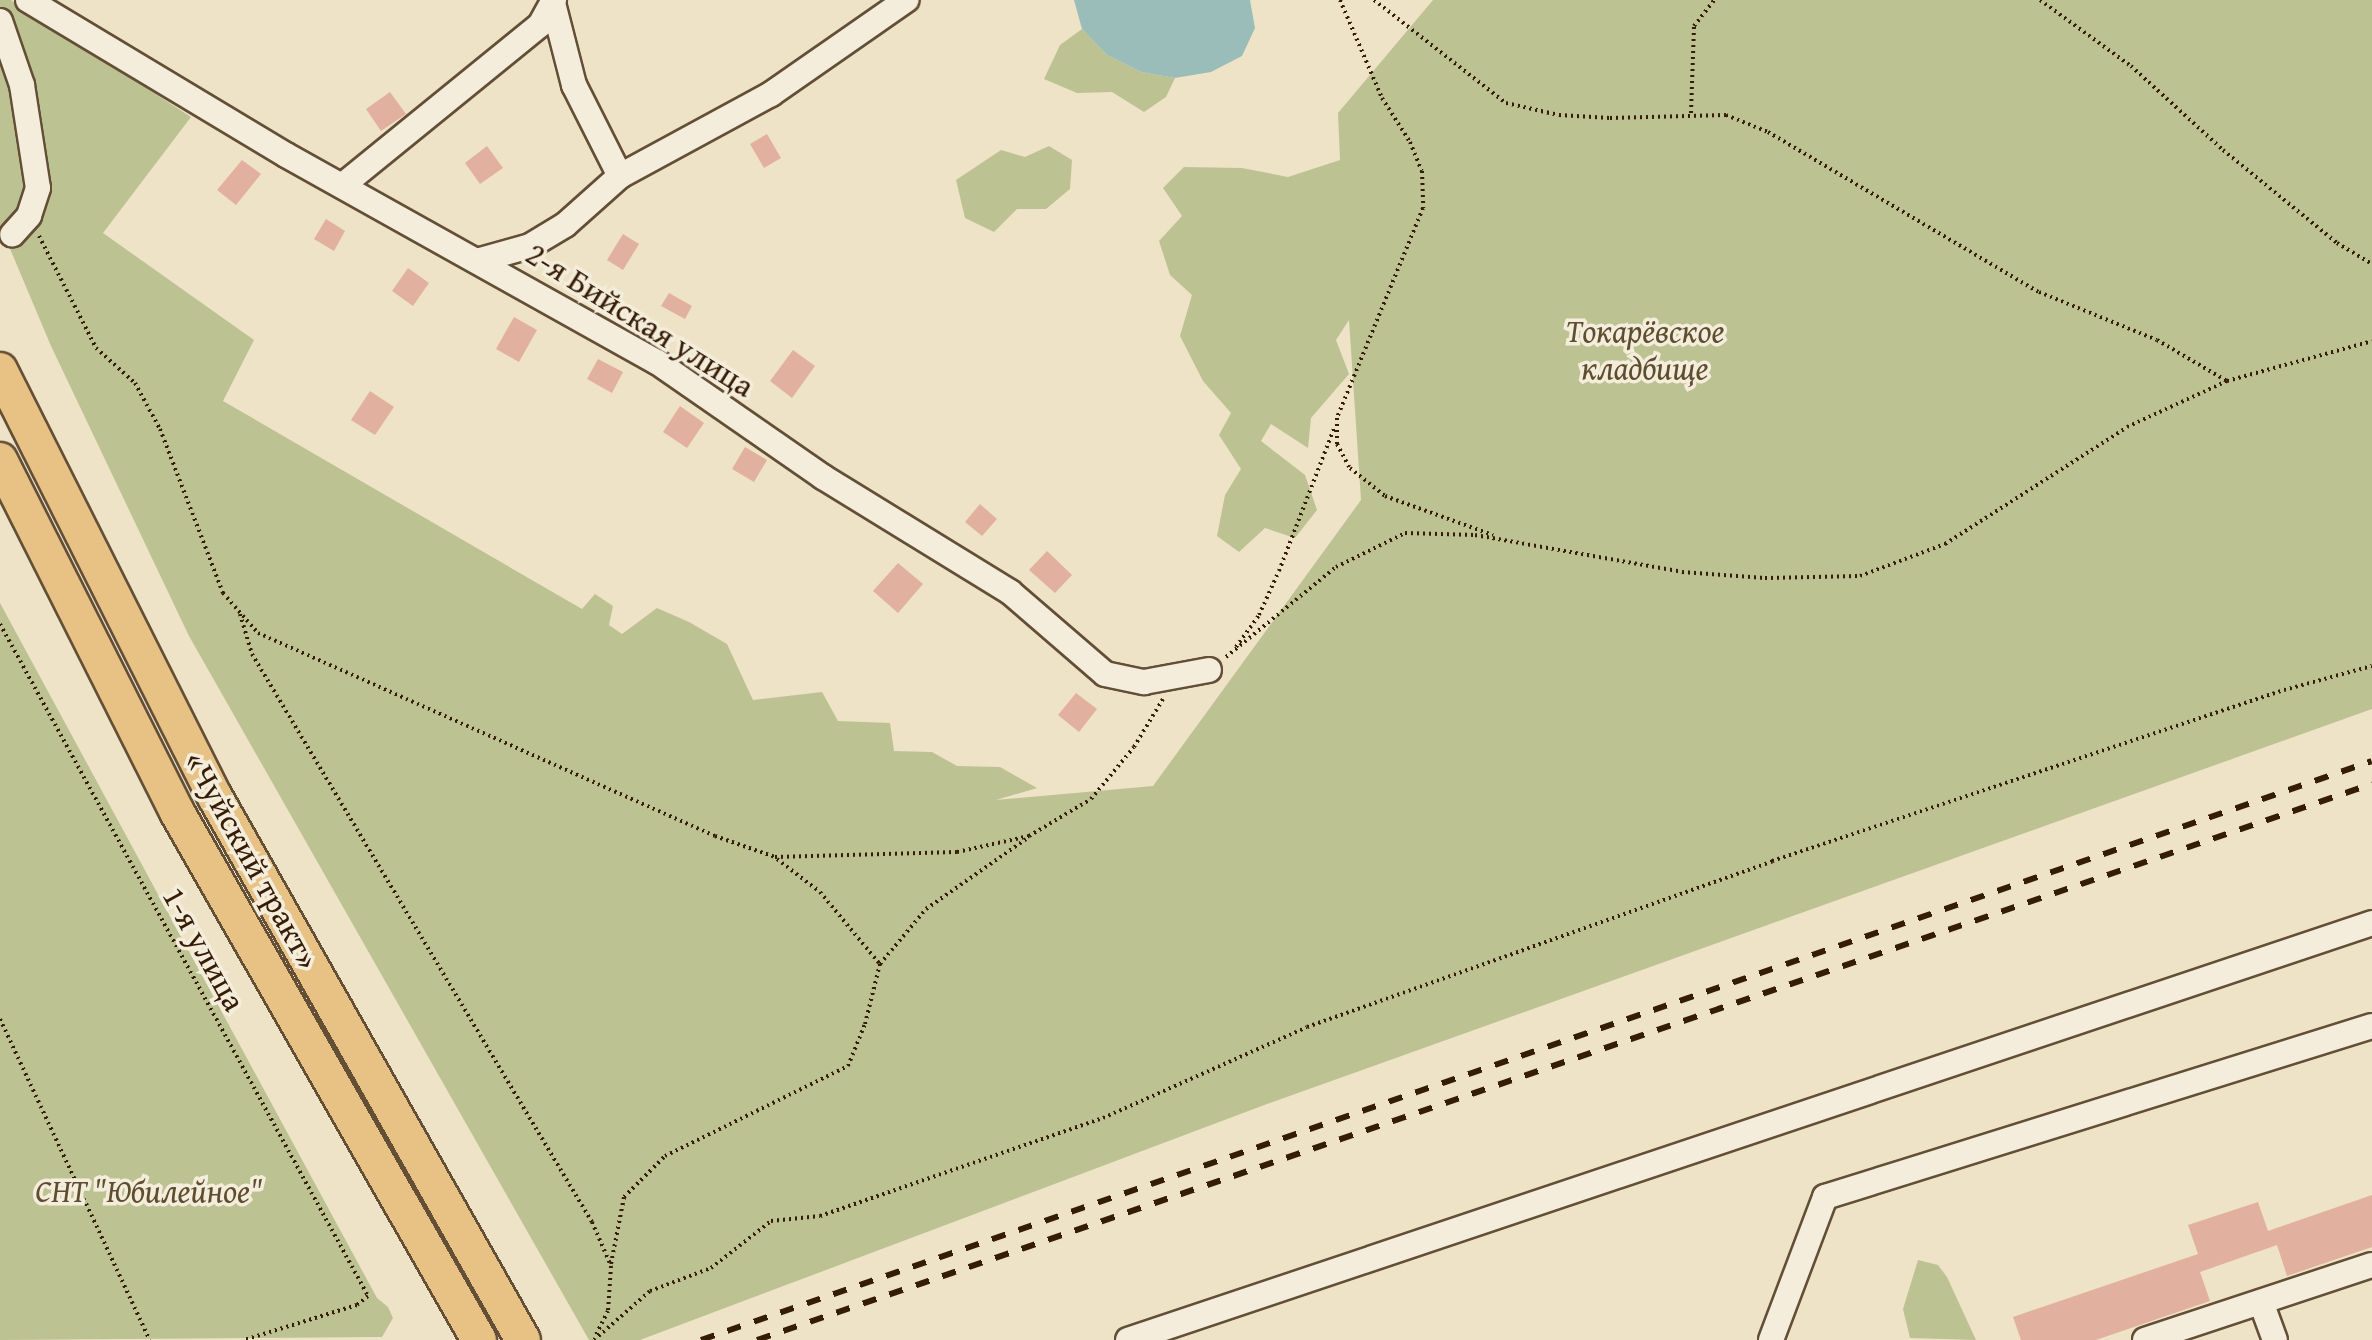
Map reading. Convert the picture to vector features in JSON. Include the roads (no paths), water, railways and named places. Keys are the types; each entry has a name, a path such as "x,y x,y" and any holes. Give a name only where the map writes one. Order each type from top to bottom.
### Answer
{"highway":[{"name":"«Чуйский тракт»","path":"0,370 215,797 523,1340"},
{"name":"«Чуйский тракт»","path":"0,460 177,812 479,1340"}],"street":[{"name":"2-я Бийская улица","path":"28,0 343,185 657,362 823,477 1010,592 1105,674 1144,682 1209,670"},
{"path":"480,260 530,246 565,225 620,176 771,94 906,0"},
{"path":"343,185 540,25 554,4"},
{"path":"554,4 574,85 620,176"},
{"path":"0,21 22,85 38,188 29,216 12,235"},
{"path":"1128,1340 2372,923"},
{"path":"1771,1340 1825,1197 2372,1026"},
{"path":"2145,1340 2372,1265"},
{"path":"2261,1302 2275,1340"}],"water":[{"path":"1074,0 1250,0 1255,28 1242,56 1211,72 1175,78 1141,72 1107,55 1082,29"}],"railway":[{"path":"701,1340 2372,761"},
{"path":"757,1340 2372,784"}],"park label":[{"name":"Токарёвское кладбище","path":"1645,350"},
{"name":"СНТ \"Юбилейное\"","path":"149,1191"}]}
